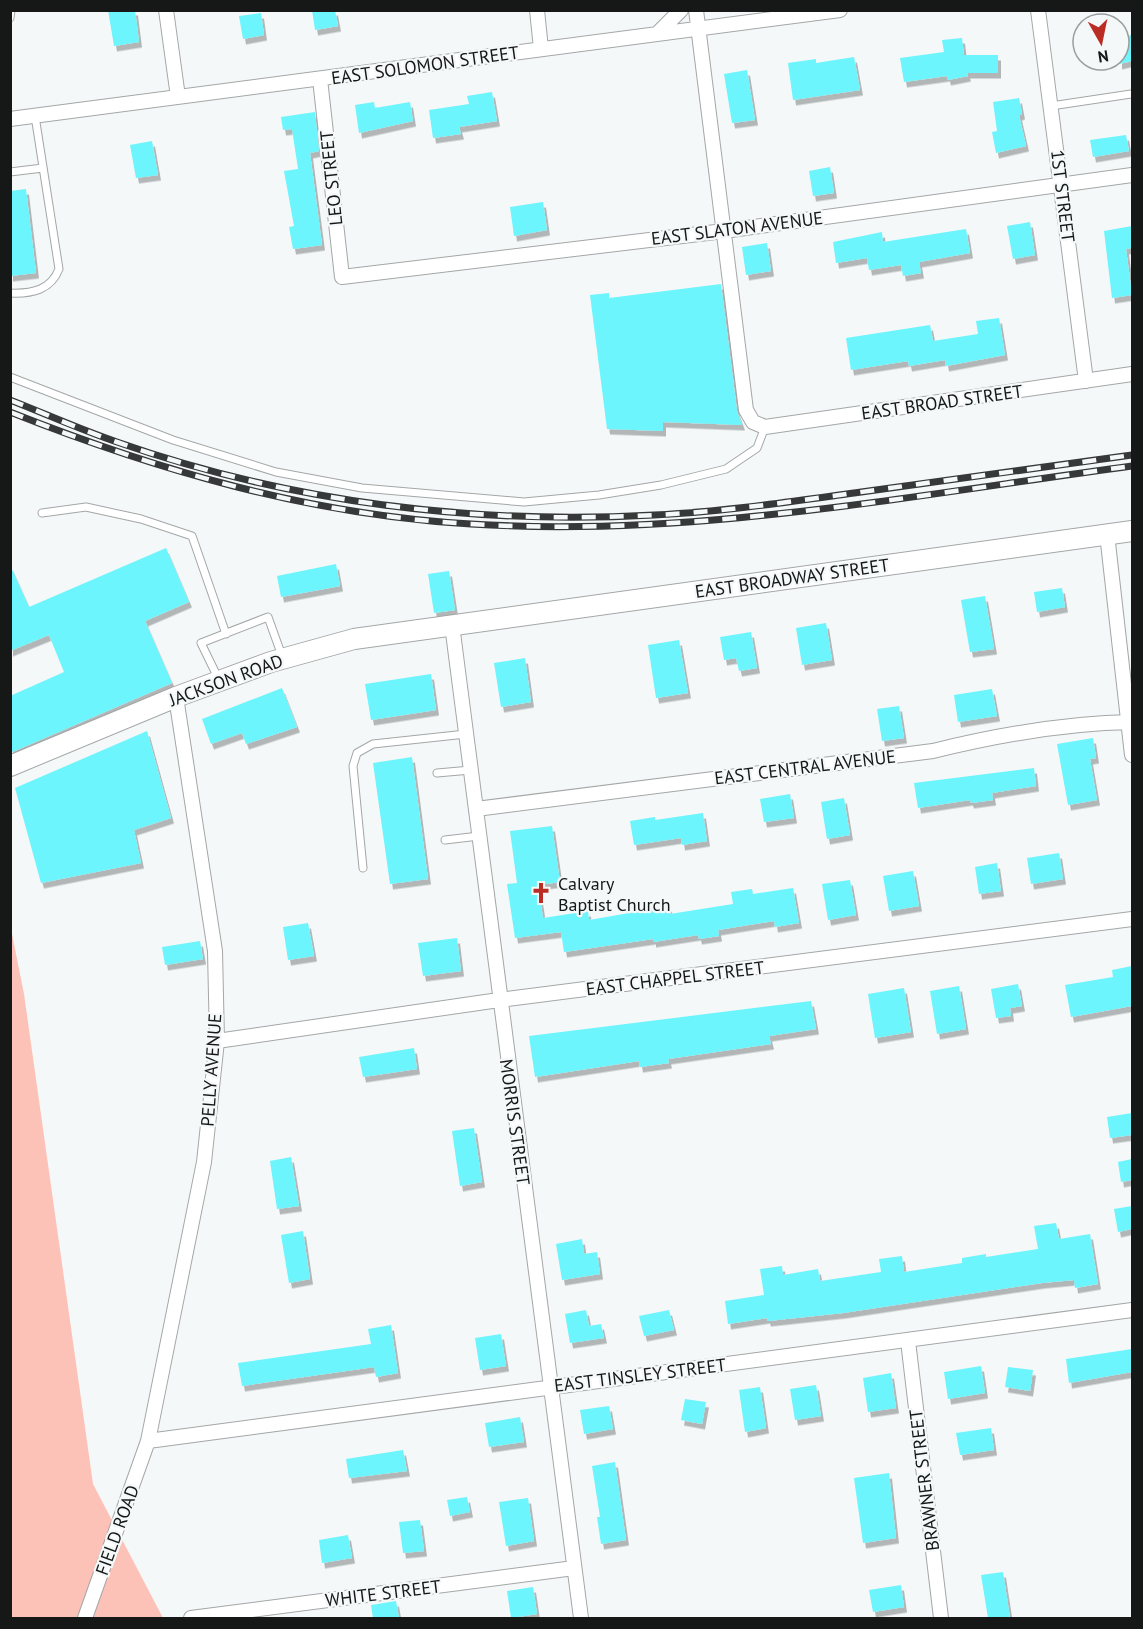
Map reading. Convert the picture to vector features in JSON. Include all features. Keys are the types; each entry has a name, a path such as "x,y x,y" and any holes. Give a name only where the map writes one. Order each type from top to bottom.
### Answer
{"main road":[{"name":"EAST BROADWAY STREET","path":"452,626 1132,531"},
{"name":"JACKSON ROAD","path":"10,766 176,697 282,659 354,639 452,626"}],"street":[{"path":"166,10 177,97"},
{"path":"537,10 542,49"},
{"path":"658,33 681,10"},
{"path":"696,10 746,410 759,425"},
{"name":"1ST STREET","path":"1038,10 1086,381"},
{"name":"EAST SOLOMON STREET","path":"10,119 320,80 699,28 771,15 839,11"},
{"name":"LEO STREET","path":"320,80 342,277"},
{"name":"EAST SLATON AVENUE","path":"342,277 724,231 1132,175"},
{"name":"EAST BROAD STREET","path":"759,425 1132,374"},
{"path":"1107,534 1131,722 1132,755"},
{"name":"MORRIS STREET","path":"452,626 580,1618"},
{"name":"PELLY AVENUE","path":"148,1441 204,1162 217,1041 215,951 176,697"},
{"name":"EAST CENTRAL AVENUE","path":"476,809 933,751 987,738 1094,722 1131,722"},
{"name":"EAST CHAPPEL STREET","path":"217,1041 499,1000 1132,919"},
{"name":"EAST TINSLEY STREET","path":"148,1441 1132,1310"},
{"name":"BRAWNER STREET","path":"908,1341 941,1618"},
{"name":"FIELD ROAD","path":"85,1618 148,1441"},
{"name":"WHITE STREET","path":"191,1618 574,1568"}],"lane":[{"path":"10,18 11,10"},
{"path":"1051,106 1131,94"},
{"path":"10,293 25,294 43,289 54,280 59,269 35,116"},
{"path":"10,172 43,168"},
{"path":"10,377 173,440 276,472 362,488 524,502 609,494 661,485 726,469 757,448 759,425"},
{"path":"42,513 86,507 141,519 192,536 226,633"},
{"path":"220,681 201,644 268,617 282,659"},
{"path":"363,868 352,765 357,753 373,744 466,734"},
{"path":"437,773 471,770"},
{"path":"445,840 479,836"}],"shaded area":[{"path":"10,924 24,994 93,1484 163,1618 11,1618"}],"building":[{"path":"108,10 135,10 139,42 114,46"},
{"path":"312,10 335,10 338,26 315,30"},
{"path":"261,13 264,35 243,39 239,16"},
{"path":"1131,35 1132,35 1131,61"},
{"path":"962,38 964,55 998,55 998,73 967,73 968,76 948,80 947,76 904,82 900,58 944,52 942,40"},
{"path":"854,57 860,90 793,100 788,63 816,59 816,63"},
{"path":"747,70 755,120 732,123 724,74"},
{"path":"492,92 497,121 459,127 461,134 433,138 429,110 469,104 467,96"},
{"path":"1019,98 1022,114 1019,115 1026,146 996,153 992,132 997,131 993,102"},
{"path":"374,102 375,108 410,102 413,121 359,133 355,105"},
{"path":"315,112 319,151 310,153 322,245 293,249 289,227 294,226 284,171 298,169 292,129 283,130 281,117"},
{"path":"1126,135 1129,151 1093,157 1090,140"},
{"path":"152,141 158,175 136,178 130,145"},
{"path":"830,167 834,193 813,196 809,171"},
{"path":"26,189 36,273 10,276 10,191"},
{"path":"543,202 547,230 514,236 510,207"},
{"path":"1030,222 1035,255 1013,259 1007,226"},
{"path":"1132,226 1132,248 1126,249 1132,295 1112,298 1104,231"},
{"path":"966,229 970,253 919,262 921,273 903,276 901,265 869,270 867,258 836,263 833,242 882,232 883,242"},
{"path":"767,243 771,271 746,275 742,247"},
{"path":"721,284 737,411 742,425 663,422 663,431 607,429 590,295 609,293 609,298"},
{"path":"999,318 1005,355 946,366 945,360 909,366 908,361 851,370 846,338 930,325 933,341 978,334 976,321"},
{"path":"166,548 189,602 145,621 172,683 10,753 10,696 64,672 49,635 10,651 10,565 29,607"},
{"path":"336,564 340,586 281,597 277,576"},
{"path":"449,571 455,610 434,613 428,574"},
{"path":"1062,588 1065,607 1037,612 1034,592"},
{"path":"985,596 994,649 970,652 961,600"},
{"path":"826,623 832,660 802,665 796,628"},
{"path":"751,632 757,668 739,671 736,658 724,660 720,637"},
{"path":"679,640 688,693 656,698 648,645"},
{"path":"525,658 531,702 501,707 494,663"},
{"path":"431,674 436,710 371,720 365,684"},
{"path":"282,688 297,727 246,744 242,733 211,744 202,719"},
{"path":"992,689 997,716 958,722 954,695"},
{"path":"899,706 904,738 882,741 877,709"},
{"path":"147,731 171,818 134,830 141,863 41,883 15,788"},
{"path":"1093,738 1096,758 1090,759 1097,800 1068,805 1057,744"},
{"path":"412,757 428,879 390,884 373,763"},
{"path":"1034,768 1036,786 992,793 993,800 971,803 970,800 918,808 914,783"},
{"path":"790,794 794,818 764,822 760,799"},
{"path":"844,798 850,835 827,839 821,802"},
{"path":"703,813 707,841 682,845 681,838 634,845 630,821"},
{"path":"552,826 560,882 538,885 543,918 588,911 589,920 669,906 670,914 733,904 731,892 752,889 753,894 793,888 799,923 775,927 774,921 718,930 719,936 699,939 698,935 653,942 653,939 564,952 561,932 515,938 507,884 517,883 510,831"},
{"path":"1059,853 1063,879 1031,884 1027,858"},
{"path":"997,863 1001,891 979,894 975,867"},
{"path":"913,871 919,906 889,911 883,876"},
{"path":"850,880 856,915 828,920 822,884"},
{"path":"308,923 314,956 288,960 283,927"},
{"path":"457,938 461,971 423,976 418,943"},
{"path":"200,941 203,959 165,965 162,947"},
{"path":"1132,966 1132,1006 1071,1017 1065,985 1113,977 1112,970"},
{"path":"1018,984 1022,1006 1010,1008 1011,1016 996,1018 991,989"},
{"path":"959,986 966,1029 937,1034 930,991"},
{"path":"904,988 911,1032 875,1038 868,994"},
{"path":"811,1001 816,1029 769,1036 771,1044 668,1059 669,1063 640,1067 639,1061 535,1077 529,1036"},
{"path":"414,1048 417,1069 363,1077 359,1057"},
{"path":"1132,1113 1132,1135 1110,1138 1107,1117"},
{"path":"474,1128 482,1182 460,1186 452,1131"},
{"path":"291,1157 299,1206 277,1209 270,1161"},
{"path":"1132,1159 1132,1180 1121,1182 1118,1162"},
{"path":"1132,1206 1132,1229 1118,1232 1114,1209"},
{"path":"1056,1223 1059,1239 1090,1234 1098,1284 1075,1288 1074,1280 1042,1283 843,1313 768,1321 767,1318 728,1324 725,1301 764,1295 760,1269 782,1266 783,1275 818,1269 820,1281 881,1272 879,1259 902,1256 904,1272 962,1263 962,1258 986,1254 986,1257 1038,1249 1034,1226"},
{"path":"303,1231 310,1279 289,1283 281,1235"},
{"path":"582,1239 584,1254 597,1252 600,1274 562,1280 556,1244"},
{"path":"586,1310 589,1326 601,1324 604,1338 570,1343 565,1314"},
{"path":"669,1310 674,1330 644,1336 639,1316"},
{"path":"391,1325 398,1373 376,1377 374,1367 242,1386 238,1363 371,1344 368,1329"},
{"path":"501,1334 506,1366 480,1370 475,1338"},
{"path":"1132,1349 1132,1372 1069,1383 1066,1359"},
{"path":"981,1366 985,1393 948,1399 944,1372"},
{"path":"1008,1367 1033,1370 1030,1391 1005,1387"},
{"path":"891,1373 896,1408 868,1412 863,1378"},
{"path":"816,1385 821,1416 795,1420 790,1389"},
{"path":"760,1387 766,1428 745,1432 739,1390"},
{"path":"685,1399 706,1402 702,1424 681,1420"},
{"path":"609,1406 613,1429 584,1434 580,1410"},
{"path":"520,1417 524,1442 489,1447 485,1423"},
{"path":"991,1428 994,1450 960,1455 956,1433"},
{"path":"403,1450 407,1471 349,1478 346,1459"},
{"path":"615,1462 626,1540 601,1544 597,1517 600,1517 592,1466"},
{"path":"889,1473 896,1538 863,1543 854,1478"},
{"path":"467,1497 470,1512 450,1516 447,1500"},
{"path":"528,1498 534,1541 506,1546 499,1502"},
{"path":"420,1520 424,1551 403,1553 399,1522"},
{"path":"348,1535 352,1558 322,1563 319,1540"},
{"path":"1003,1572 1010,1618 988,1618 981,1575"},
{"path":"901,1585 904,1607 873,1612 869,1590"},
{"path":"533,1587 537,1614 511,1618 507,1591"},
{"path":"396,1601 399,1618 373,1618 371,1605"}],"railway":[{"path":"10,400 117,442 182,463 248,480 382,505 518,516 586,517 679,514 804,500 1132,455"},
{"path":"10,412 122,453 236,487 352,511 471,524 554,527 637,525 720,519 885,501 1132,466"}],"place":[{"name":"Calvary Baptist Church","path":"541,893"}]}
